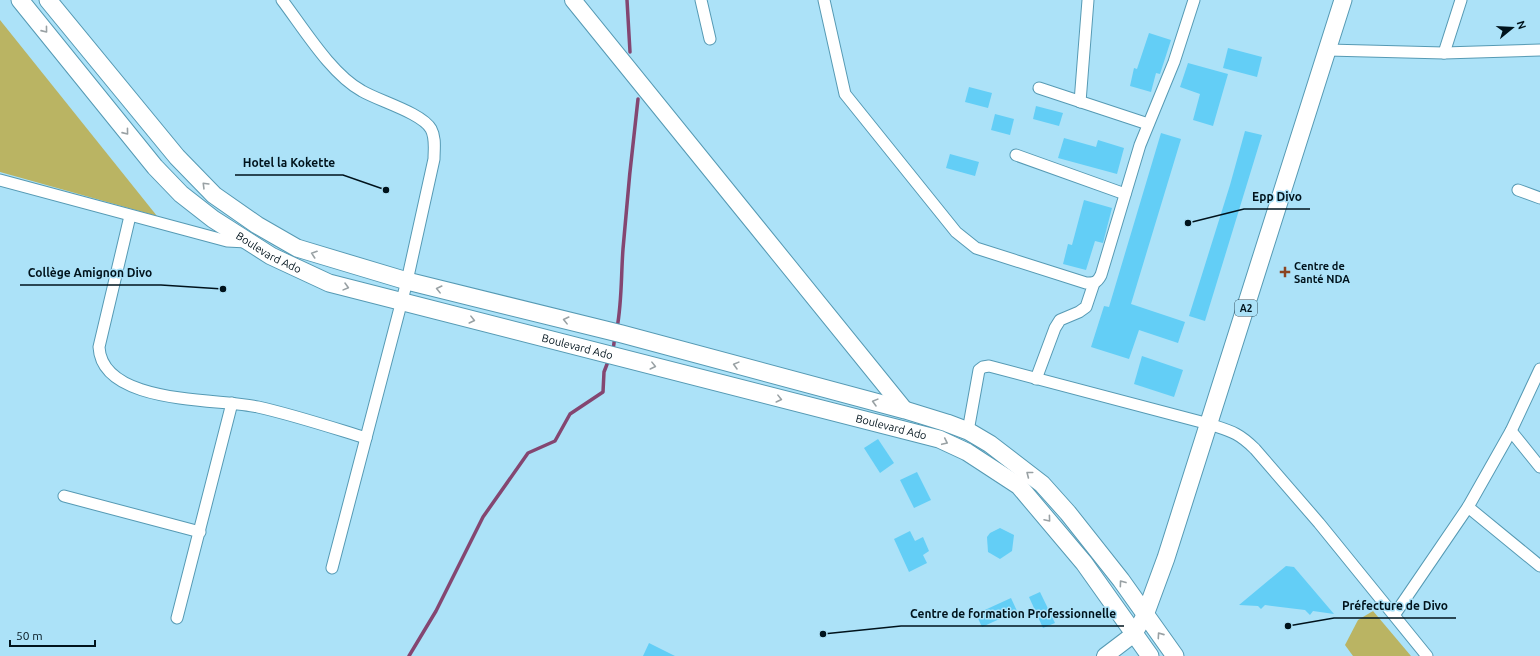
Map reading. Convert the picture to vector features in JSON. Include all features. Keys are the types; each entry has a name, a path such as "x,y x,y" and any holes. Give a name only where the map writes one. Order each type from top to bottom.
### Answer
{"main road":[{"name":"Boulevard Ado","path":"20,0 155,168 181,194 213,219 271,256 329,283 939,439 967,452 1019,486 1084,563 1150,656"},
{"name":"Boulevard Ado","path":"48,0 177,157 214,195 257,225 297,248 406,281 603,329 905,410 968,431 990,444 1042,484 1068,513 1175,656"},
{"name":"A2","path":"1145,615 1166,558 1343,0"}],"street":[{"path":"282,0 333,68 346,80 362,91 419,118 431,128 435,141 434,159 401,302 332,568"},
{"path":"572,0 905,410"},
{"path":"700,0 710,39"},
{"path":"824,0 846,94 956,232 976,248 1086,283 1094,283 1099,280 1101,275 1140,145 1174,62 1194,0"},
{"path":"1080,102 1088,0"},
{"path":"1444,53 1461,0"},
{"path":"1328,50 1444,53 1540,50"},
{"path":"1039,88 1148,124"},
{"path":"1016,155 1125,194"},
{"path":"0,180 227,241 248,242"},
{"path":"1518,190 1540,198"},
{"path":"130,216 99,347 100,358 104,366 113,376 129,386 150,392 264,408 366,438"},
{"path":"1036,379 1060,320 1079,312 1086,307 1094,283"},
{"path":"968,431 979,370 983,367 989,366 1209,424 1244,437 1428,656"},
{"path":"1394,614 1468,507 1511,431 1540,369"},
{"path":"177,618 232,403"},
{"path":"1511,431 1540,467"},
{"path":"64,496 200,532"},
{"path":"1468,507 1540,566"},
{"path":"1105,656 1134,634 1145,615"}],"shaded area":[{"path":"0,20 157,216 0,172"},
{"path":"1373,611 1411,656 1353,656 1345,645 1358,620"}],"building":[{"path":"1149,33 1171,40 1160,74 1156,73 1151,92 1130,86 1134,68 1137,69"},
{"path":"1228,48 1262,57 1257,77 1223,68"},
{"path":"1188,63 1228,74 1213,126 1193,120 1200,94 1180,87"},
{"path":"969,87 992,93 988,108 965,102"},
{"path":"1036,106 1063,113 1059,126 1033,119"},
{"path":"995,114 1014,119 1010,135 991,130"},
{"path":"1245,131 1262,135 1205,321 1189,316 1230,185"},
{"path":"1161,133 1181,139 1131,304 1185,322 1178,343 1139,330 1129,359 1091,347 1104,306 1109,307"},
{"path":"1064,138 1096,147 1098,140 1124,148 1117,174 1058,158"},
{"path":"950,154 979,162 975,176 946,168"},
{"path":"1084,200 1112,208 1103,243 1095,241 1086,270 1063,264 1068,244 1072,245"},
{"path":"1142,356 1183,370 1174,397 1134,384"},
{"path":"878,439 894,463 880,473 864,448"},
{"path":"917,472 931,500 914,508 900,480"},
{"path":"1000,528 1014,535 1012,551 1000,559 988,552 987,537 990,533"},
{"path":"910,531 915,541 923,537 929,551 923,555 927,563 909,572 894,539"},
{"path":"1286,566 1294,567 1334,614 1313,611 1310,615 1305,610 1265,605 1261,609 1258,606 1239,605"},
{"path":"1040,592 1055,623 1043,628 1029,597"},
{"path":"1011,598 1017,611 982,627 976,614"},
{"path":"649,643 675,656 643,656"}],"waterway":[{"path":"627,0 630,52"},
{"path":"617,328 621,298 626,212 638,99"},
{"path":"613,350 615,336"},
{"path":"409,656 436,611 483,517 528,453 555,441 570,414 603,392 604,372 609,359"}],"place":[{"name":"Hotel la Kokette","path":"386,190"},
{"name":"Epp Divo","path":"1188,223"},
{"name":"Centre de Santé NDA","path":"1285,272"},
{"name":"Collège Amignon Divo","path":"223,289"},
{"name":"Préfecture de Divo","path":"1288,626"},
{"name":"Centre de formation Professionnelle","path":"823,634"}]}
